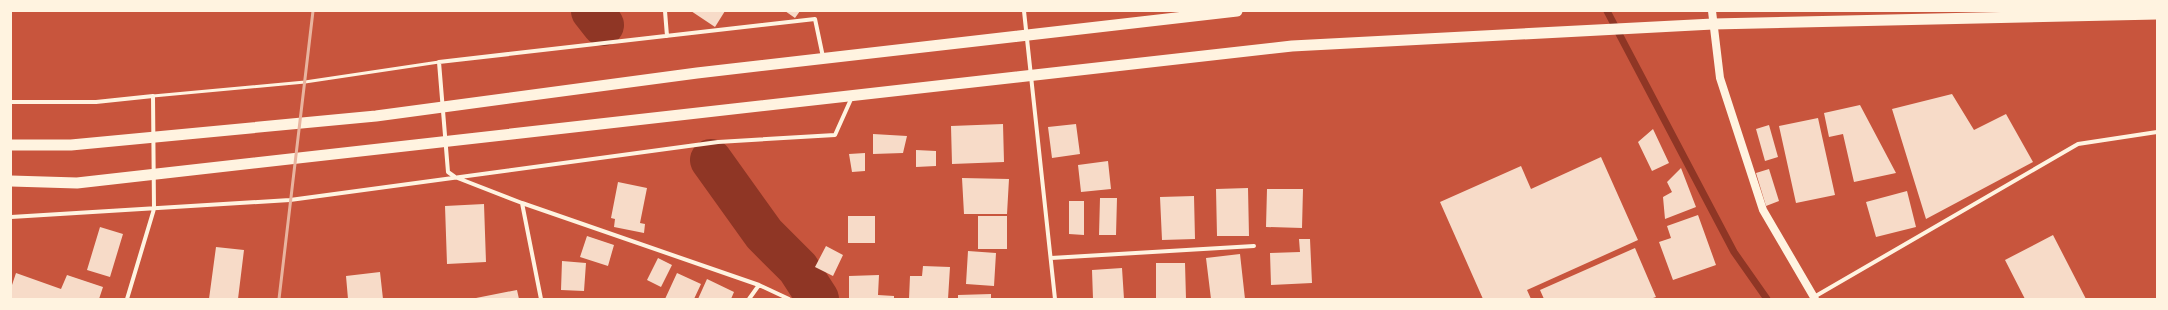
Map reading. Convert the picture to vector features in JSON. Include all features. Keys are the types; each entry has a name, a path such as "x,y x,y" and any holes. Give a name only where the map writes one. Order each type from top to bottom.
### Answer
{"highway":[{"path":"11,145 71,145 376,116 697,73 823,60 1027,34 1237,11"},
{"path":"11,182 77,183 1292,46 1713,24 2157,14"}],"main road":[{"path":"1712,11 1720,78 1763,210 1813,298"}],"street":[{"path":"665,11 667,36"},
{"path":"1024,11 1055,299"},
{"path":"789,299 759,285 522,203 455,177 448,172 439,62 815,19 823,60"},
{"path":"11,102 96,102 153,96 154,209 127,299"},
{"path":"11,217 290,200 718,142 835,134 852,96"},
{"path":"1813,298 2078,144 2157,132"},
{"path":"522,203 541,299"},
{"path":"1051,258 1254,246"},
{"path":"749,299 759,285"}],"lane":[{"path":"153,96 304,82 439,62"}],"building":[{"path":"691,11 725,11 715,27"},
{"path":"785,11 800,11 795,18"},
{"path":"1952,94 1974,130 2006,114 2033,162 1926,219 1892,109"},
{"path":"1860,105 1896,173 1854,182 1843,134 1829,137 1824,113"},
{"path":"1818,118 1835,195 1796,203 1779,126"},
{"path":"1003,124 1004,162 952,164 951,126"},
{"path":"1076,124 1080,154 1052,158 1048,127"},
{"path":"1769,125 1778,157 1765,161 1756,129"},
{"path":"1653,129 1669,163 1652,171 1638,142"},
{"path":"873,134 907,136 903,153 873,154"},
{"path":"916,150 936,151 936,166 916,167"},
{"path":"865,153 865,171 852,172 849,154"},
{"path":"1601,157 1638,240 1527,290 1531,299 1483,299 1440,202 1521,166 1531,189"},
{"path":"1108,161 1111,189 1081,192 1078,165"},
{"path":"1681,168 1696,207 1665,219 1663,197 1672,192 1667,182"},
{"path":"1769,169 1779,201 1766,206 1756,173"},
{"path":"962,178 1009,179 1007,214 964,214"},
{"path":"618,182 647,188 640,223 645,224 644,233 614,227 615,219 611,218"},
{"path":"1248,188 1249,236 1217,236 1216,189"},
{"path":"1267,189 1303,189 1302,228 1266,227"},
{"path":"1907,191 1916,227 1876,237 1866,202"},
{"path":"1194,196 1195,239 1162,240 1160,197"},
{"path":"1100,198 1117,198 1116,235 1099,235"},
{"path":"1069,201 1084,201 1084,235 1069,234"},
{"path":"484,204 486,262 447,264 445,206"},
{"path":"1698,215 1716,265 1673,280 1659,242 1671,238 1667,226"},
{"path":"848,216 875,216 875,243 848,243"},
{"path":"978,216 1007,216 1007,249 978,249"},
{"path":"100,227 123,234 110,277 87,270"},
{"path":"2053,235 2086,299 2025,299 2005,260"},
{"path":"587,236 614,245 608,266 580,257"},
{"path":"1299,239 1310,239 1312,283 1271,285 1270,253 1300,252"},
{"path":"826,246 843,255 833,276 815,267"},
{"path":"216,247 244,250 238,299 209,299"},
{"path":"1635,248 1656,297 1650,299 1544,299 1540,290"},
{"path":"968,251 996,253 994,286 966,284"},
{"path":"1240,254 1245,299 1211,299 1206,258"},
{"path":"658,258 672,265 661,287 647,280"},
{"path":"562,261 586,263 584,291 561,290"},
{"path":"1156,263 1185,263 1186,299 1156,299"},
{"path":"923,266 950,267 948,299 909,299 910,276 922,276"},
{"path":"1122,268 1124,299 1093,299 1092,270"},
{"path":"380,272 383,299 348,299 346,276"},
{"path":"16,273 61,289 67,275 103,287 99,299 11,299 11,288"},
{"path":"677,273 701,284 694,299 665,299"},
{"path":"879,275 878,295 894,296 894,299 849,299 849,276"},
{"path":"707,279 734,292 731,299 698,299"},
{"path":"517,290 519,299 476,299 476,298"},
{"path":"991,294 991,299 958,299 958,295"}],"waterway":[{"path":"592,11 603,25"},
{"path":"1607,11 1734,252 1767,299"},
{"path":"711,160 764,234 798,268 818,299"}],"railway":[{"path":"279,299 313,11"}]}
